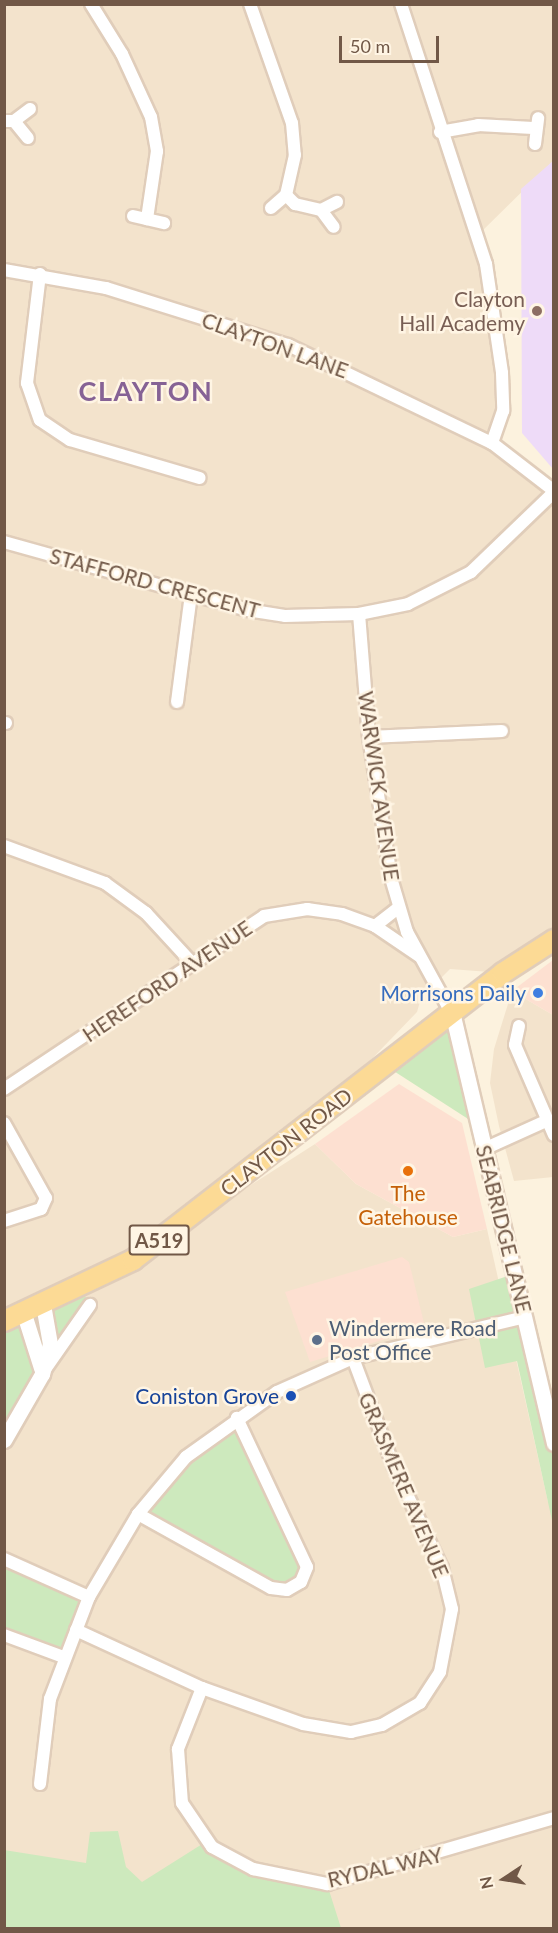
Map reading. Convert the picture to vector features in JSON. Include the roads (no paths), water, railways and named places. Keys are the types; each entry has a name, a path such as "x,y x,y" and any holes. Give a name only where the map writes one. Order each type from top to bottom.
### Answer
{"main road":[{"name":"CLAYTON ROAD","path":"4,1321 43,1306 133,1260 453,1016 503,973 554,940"}],"street":[{"path":"91,4 127,63 151,117 157,151 147,219"},
{"path":"250,4 292,123 295,155 286,195 271,208"},
{"path":"405,5 440,132 486,264 500,334 502,411 492,443"},
{"path":"28,138 9,121 30,109"},
{"path":"440,132 478,125 536,123 535,144"},
{"path":"286,195 295,204 321,210 337,202"},
{"path":"321,210 334,227"},
{"path":"133,216 164,223"},
{"name":"CLAYTON LANE","path":"4,270 40,274 106,288 288,345 492,443 554,492"},
{"path":"40,274 27,383 40,420 69,440 200,478"},
{"name":"STAFFORD CRESCENT","path":"4,542 191,594 285,616 359,614 408,604 471,572 554,492"},
{"path":"177,702 191,594"},
{"name":"WARWICK AVENUE","path":"359,614 369,737 398,908 419,956 453,1016"},
{"path":"369,737 502,731"},
{"path":"4,846 105,883 146,913 192,963"},
{"path":"375,926 398,908"},
{"name":"HEREFORD AVENUE","path":"4,1089 192,963 242,926 283,912 342,914 375,926 419,956"},
{"name":"SEABRIDGE LANE","path":"453,1016 554,1443"},
{"path":"519,1026 514,1045 554,1135"},
{"path":"484,1149 546,1121"},
{"path":"4,1123 46,1198 41,1209 4,1221"},
{"path":"4,1440 42,1374 90,1305"},
{"path":"42,1374 50,1344 43,1306"},
{"path":"24,1314 42,1374"},
{"path":"40,1784 42,1742 63,1657 89,1597 138,1514 186,1457 237,1418 278,1392 353,1358 525,1317"},
{"name":"GRASMERE AVENUE","path":"76,1630 202,1688 303,1724 351,1732 401,1717 420,1703 440,1672 452,1609 442,1568 393,1465 353,1358"},
{"path":"138,1514 272,1588 287,1590 301,1582 307,1567 237,1418"},
{"path":"4,1559 89,1597"},
{"path":"4,1635 63,1657"},
{"name":"RYDAL WAY","path":"202,1688 178,1749 182,1803 212,1847 253,1869 327,1884 554,1818"}],"place":[{"name":"Clayton Hall Academy","path":"537,311"},
{"name":"Morrisons Daily","path":"538,993"},
{"name":"The Gatehouse","path":"408,1171"},
{"name":"Windermere Road Post Office","path":"317,1340"},
{"name":"Coniston Grove","path":"291,1396"}],"district":[{"name":"CLAYTON","path":"146,391"}]}
